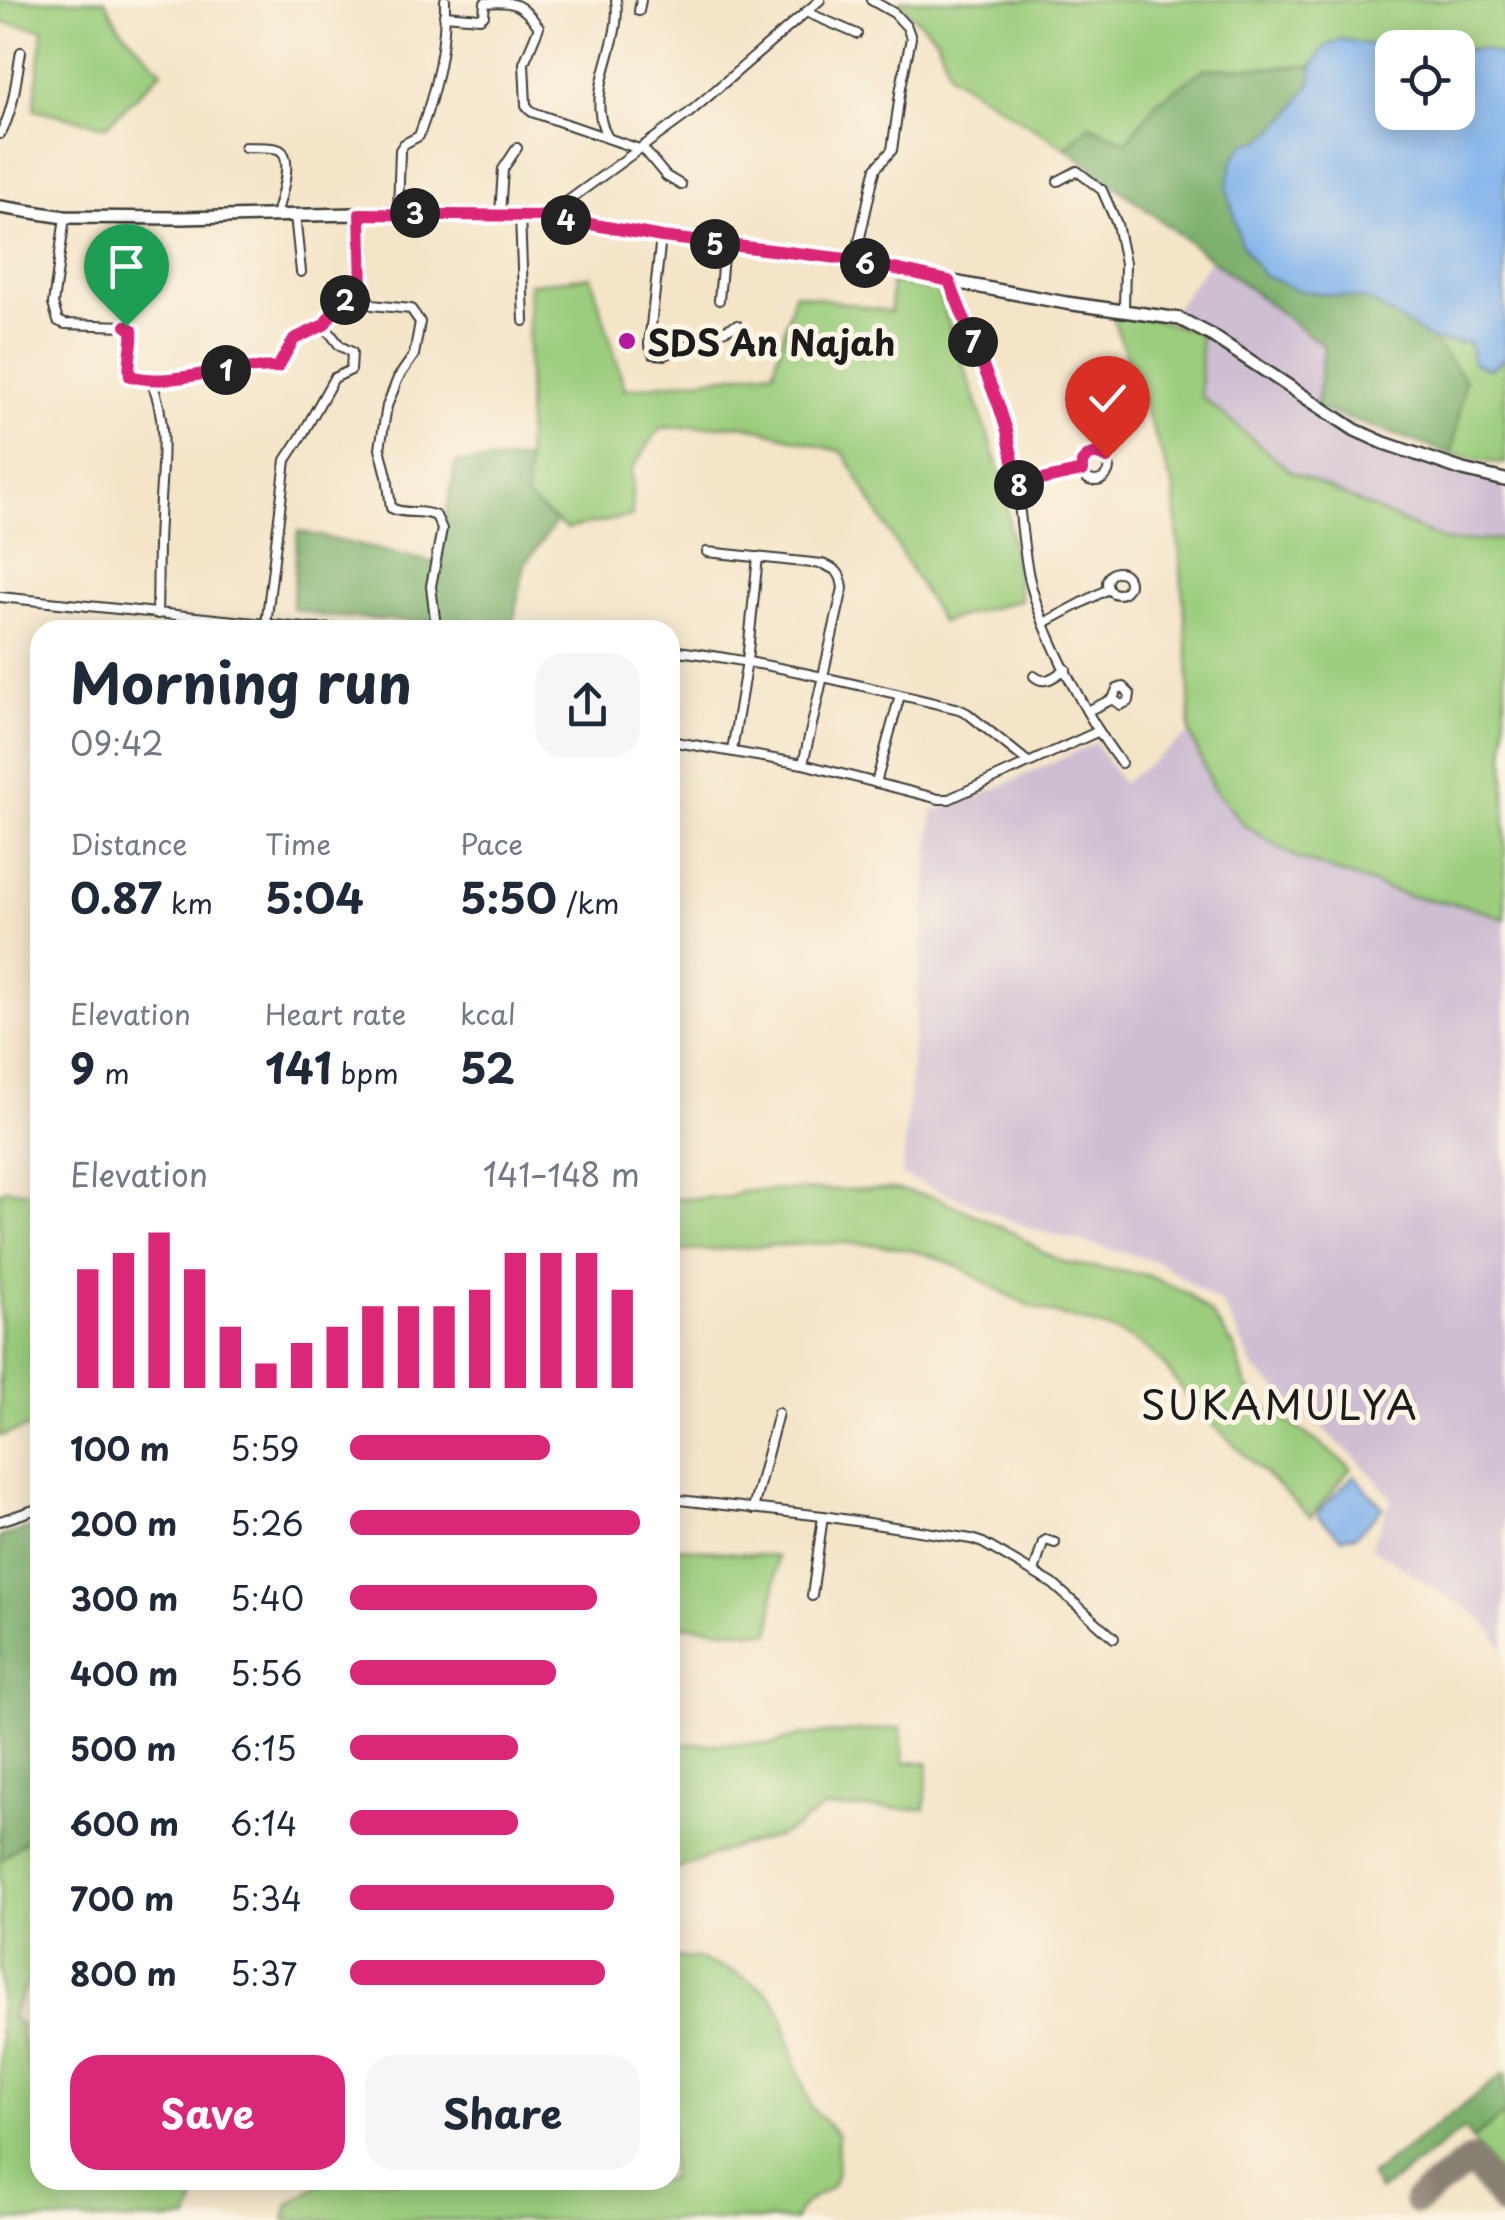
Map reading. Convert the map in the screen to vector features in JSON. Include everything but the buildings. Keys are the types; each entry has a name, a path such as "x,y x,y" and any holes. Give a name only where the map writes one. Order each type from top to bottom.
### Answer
{"main road":[{"path":"0,207 65,217 398,213 546,216 662,237 855,260 1066,303 1180,319 1369,437 1462,470 1505,480"}],"street":[{"path":"398,213 400,150 419,136 432,102 445,0"},
{"path":"608,138 597,106 613,40 616,0"},
{"path":"639,12 641,0"},
{"path":"546,216 689,113 820,0"},
{"path":"855,260 872,179 892,150 911,38 894,13 872,0"},
{"path":"444,15 480,18 485,3 506,1 525,8 539,27 524,62 526,104 538,115 641,148 666,176 681,185"},
{"path":"806,12 857,34"},
{"path":"0,134 4,131 21,52"},
{"path":"245,147 280,150 285,156 287,172 276,216"},
{"path":"500,214 503,169 517,148"},
{"path":"1058,182 1076,171 1102,190 1117,224 1125,263 1124,310"},
{"path":"360,214 362,290 372,304 411,309 420,322 414,355 398,378 387,406 380,448 391,508 402,513 424,511 436,516 442,529 432,586 435,620"},
{"path":"520,215 524,321"},
{"path":"296,216 300,272"},
{"path":"65,217 53,304 58,321 126,326 132,330 130,376 147,380 278,367 294,339 324,325 339,303 362,290"},
{"path":"662,237 649,344 653,354 665,355 736,326"},
{"path":"719,300 724,245"},
{"path":"949,281 1007,431 1029,574 1044,622 1088,711 1121,762"},
{"path":"266,620 286,460 334,378 351,370 352,352 340,346 324,325"},
{"path":"147,380 156,393 163,438 157,614"},
{"path":"1018,485 1082,471"},
{"path":"707,552 822,564 836,568 842,576 843,588 803,764"},
{"path":"732,750 758,557"},
{"path":"1044,622 1108,589"},
{"path":"0,597 222,620"},
{"path":"680,652 824,676 967,713 1028,762"},
{"path":"1034,676 1046,681 1066,669"},
{"path":"876,783 900,695"},
{"path":"1088,711 1114,698"},
{"path":"680,743 803,764 950,799 1099,731"},
{"path":"752,1509 778,1414"},
{"path":"680,1500 823,1516 972,1539 1052,1584 1114,1638"},
{"path":"0,1520 30,1513"},
{"path":"812,1596 823,1516"},
{"path":"1034,1572 1044,1542 1054,1543"}],"shaded area":[{"path":"1211,259 1324,347 1317,409 1450,470 1505,483 1505,539 1447,542 1290,471 1201,396 1200,333 1174,310"},
{"path":"1190,733 1212,785 1244,824 1297,858 1408,896 1472,907 1505,919 1505,1649 1482,1619 1371,1547 1392,1498 1358,1460 1255,1370 1224,1306 1159,1262 1032,1229 902,1175 933,810 962,804 1095,743 1122,784"}],"green space":[{"path":"0,0 105,0 118,25 162,71 106,126 34,109 43,29 0,22"},
{"path":"900,0 1505,0 1505,57 1475,49 1475,30 1375,30 1375,46 1341,39 1324,48 1313,66 1204,69 1157,102 1126,142 1089,125 1066,148 950,75 937,38"},
{"path":"1313,66 1312,83 1290,115 1263,140 1297,290 1369,300 1433,341 1465,379 1452,454 1316,408 1324,346 1066,148 1089,125 1126,142 1157,102 1204,69"},
{"path":"591,276 625,389 774,370 794,293 891,312 891,283 938,291 1003,479 1020,600 941,622 843,452 743,425 660,428 632,469 632,516 566,529 526,498 529,284"},
{"path":"1111,313 1153,319 1200,333 1201,396 1290,471 1447,542 1505,539 1505,919 1472,907 1408,896 1297,858 1244,825 1212,786 1190,733 1188,656 1174,489"},
{"path":"1433,341 1469,343 1490,369 1505,358 1505,464 1452,454 1465,379"},
{"path":"527,459 526,498 556,522 525,564 513,620 392,620 323,616 292,608 298,531 436,563 456,463"},
{"path":"894,1189 938,1198 1014,1233 1066,1263 1147,1275 1187,1293 1211,1314 1235,1348 1246,1386 1267,1408 1351,1468 1311,1517 1213,1425 1151,1352 1108,1329 1031,1306 929,1255 865,1244 832,1243 680,1251 680,1199 729,1197 745,1191"},
{"path":"0,1191 30,1192 30,1427 0,1436"},
{"path":"30,1529 30,1837 0,1860 0,1537"},
{"path":"680,1548 777,1557 771,1633 680,1625"},
{"path":"901,1728 904,1762 928,1763 925,1809 823,1808 779,1836 680,1868 680,1744 773,1744 802,1735"},
{"path":"30,1837 30,1978 11,2017 20,2023 30,2070 30,2190 184,2190 197,2195 189,2220 0,2220 0,1860"},
{"path":"680,1958 697,1959 734,1972 773,1998 811,2107 838,2135 837,2169 832,2185 805,2204 795,2220 285,2220 289,2204 312,2190 680,2190"},
{"path":"1505,2073 1505,2114 1472,2139 1464,2129 1380,2191 1370,2176"},
{"path":"1505,2114 1505,2183 1472,2139"}],"water":[{"path":"1341,39 1375,46 1375,130 1475,130 1475,49 1505,57 1505,358 1490,369 1473,363 1469,343 1433,341 1369,300 1297,290 1262,274 1241,244 1227,189 1233,160 1244,144 1263,140 1290,115 1311,83 1314,64 1324,48"},
{"path":"1354,1475 1383,1508 1355,1536 1342,1538 1318,1512"}],"taxiway":[{"path":"1417,2201 1471,2160 1505,2204"}],"place":[{"name":"SDS An Najah","path":"627,341"}],"district":[{"name":"SUKAMULYA","path":"1280,1403"}],"route":[{"path":"126,326 132,330 133,338 130,376 147,380 278,367 294,339 324,325 339,303 362,290 360,214 546,216 662,237 855,260 949,281 999,406 1018,485 1082,471 1082,462 1089,454 1107,458"}]}
